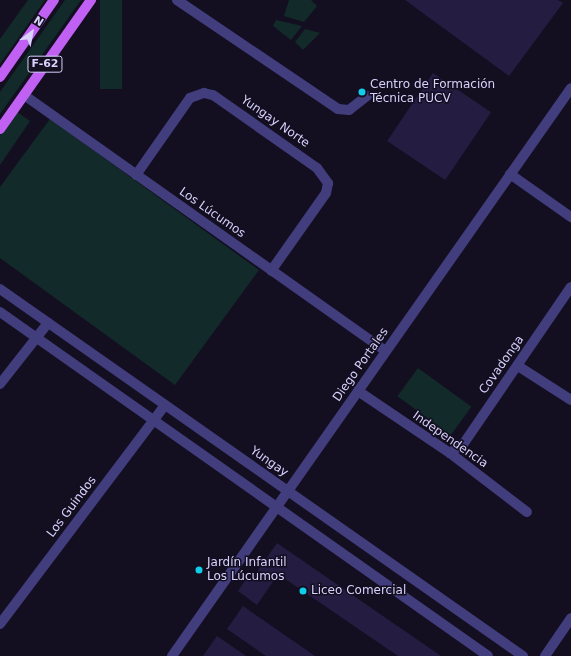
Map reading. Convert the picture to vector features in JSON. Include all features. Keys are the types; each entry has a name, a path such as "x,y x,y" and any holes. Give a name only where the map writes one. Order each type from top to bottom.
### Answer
{"main road":[{"name":"F-62","path":"0,77 54,0"},
{"name":"F-62","path":"0,129 91,0"}],"street":[{"path":"176,0 338,109 349,110 367,96"},
{"name":"Diego Portales","path":"172,656 571,88"},
{"name":"Yungay Norte","path":"136,175 190,98 204,93 213,95 304,158 324,175 328,183 326,193 271,270"},
{"name":"Los Lúcumos","path":"24,95 386,351"},
{"path":"510,174 571,217"},
{"name":"Covadonga","path":"450,453 464,444 571,287"},
{"name":"Yungay","path":"0,289 523,656"},
{"path":"0,312 488,656"},
{"path":"0,384 48,323"},
{"path":"518,366 571,400"},
{"name":"Independencia","path":"358,391 450,453 526,512"},
{"name":"Los Guindos","path":"0,624 165,405"},
{"path":"545,656 571,618"}],"green space":[{"path":"28,0 45,0 0,64 0,39"},
{"path":"65,0 81,0 0,114 0,92"},
{"path":"100,0 122,0 122,89 100,89"},
{"path":"289,0 311,0 317,6 304,22 284,16"},
{"path":"276,20 302,26 291,40 273,26"},
{"path":"305,29 320,33 303,50 295,42"},
{"path":"17,112 30,121 0,165 0,135"},
{"path":"50,119 259,270 175,385 0,258 0,187"},
{"path":"418,368 471,407 451,435 397,396"}],"building":[{"path":"405,0 558,0 563,3 509,76"},
{"path":"433,73 491,112 445,180 387,141"},
{"path":"277,543 441,656 398,656 278,574 257,605 238,591 246,579 250,582"},
{"path":"243,606 315,656 266,656 227,629"},
{"path":"217,636 246,656 203,656"}],"place":[{"name":"Centro de Formación Técnica PUCV","path":"362,92"},
{"name":"Jardín Infantil Los Lúcumos","path":"199,570"},
{"name":"Liceo Comercial","path":"303,591"}]}
